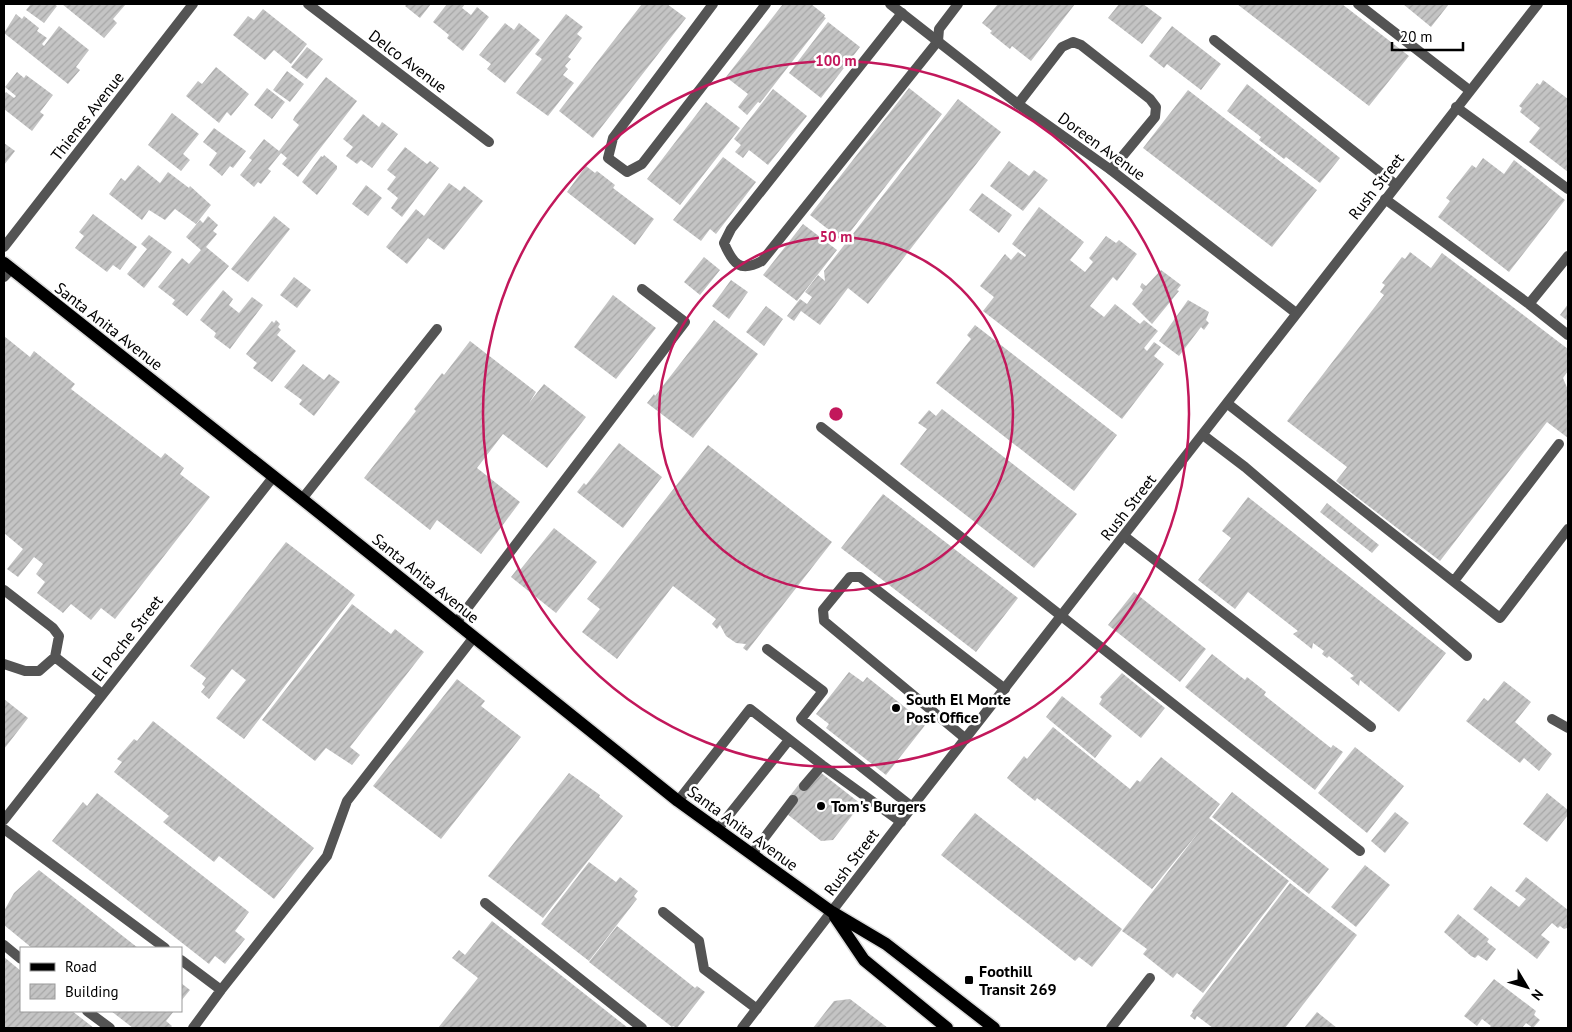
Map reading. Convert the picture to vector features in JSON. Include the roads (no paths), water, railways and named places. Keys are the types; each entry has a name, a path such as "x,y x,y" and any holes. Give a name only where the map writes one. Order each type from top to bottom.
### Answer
{"main road":[{"name":"Santa Anita Avenue","path":"6,270 274,476 678,801 832,912 886,944 994,1028"},
{"name":"Santa Anita Avenue","path":"832,912 864,960 947,1028"}],"street":[{"name":"Thienes Avenue","path":"4,247 193,4"},
{"name":"Delco Avenue","path":"308,4 489,142"},
{"path":"713,4 612,138 608,158 627,172 642,164 766,4"},
{"name":"Doreen Avenue","path":"890,4 1018,104 1111,170 1296,313"},
{"path":"902,13 731,229 724,243 729,256 740,266 750,267 762,261 938,41 939,28 958,4"},
{"path":"1358,4 1469,90"},
{"name":"Rush Street","path":"742,1028 912,807 1228,404 1456,106 1538,4"},
{"path":"1214,40 1396,185"},
{"path":"1018,104 1062,47 1073,42 1081,45 1150,99 1156,107 1155,117 1111,170"},
{"path":"1456,106 1568,189"},
{"path":"1385,199 1529,304 1568,335"},
{"path":"1529,304 1568,256"},
{"path":"456,623 685,322 642,289"},
{"path":"302,499 437,330"},
{"path":"1228,404 1500,618 1568,529"},
{"path":"821,428 1360,851"},
{"path":"1203,435 1245,467 1467,656"},
{"path":"1454,581 1560,444"},
{"name":"El Poche Street","path":"4,820 274,476"},
{"path":"1124,536 1371,727"},
{"path":"966,739 824,621 823,610 850,577 860,577 1005,689"},
{"path":"4,590 53,628 59,636 55,657 39,671 25,671 4,664"},
{"path":"193,1028 328,856 347,801 474,637"},
{"path":"767,649 822,691 801,719 912,807"},
{"path":"55,657 102,694"},
{"path":"678,801 750,709 822,765 901,822"},
{"path":"1552,719 1568,728"},
{"path":"717,830 789,740"},
{"path":"804,786 822,765"},
{"path":"752,854 793,800"},
{"path":"4,829 164,947"},
{"path":"485,903 642,1028"},
{"path":"663,912 699,941 704,969 758,1009"},
{"path":"4,945 20,958"},
{"path":"182,961 221,990"},
{"path":"1111,1028 1150,978"},
{"path":"88,1012 110,1028"}],"place":[{"name":"South El Monte Post Office","path":"896,708"},
{"name":"Tom's Burgers","path":"821,806"},
{"name":"Foothill Transit 269","path":"969,980"}]}
